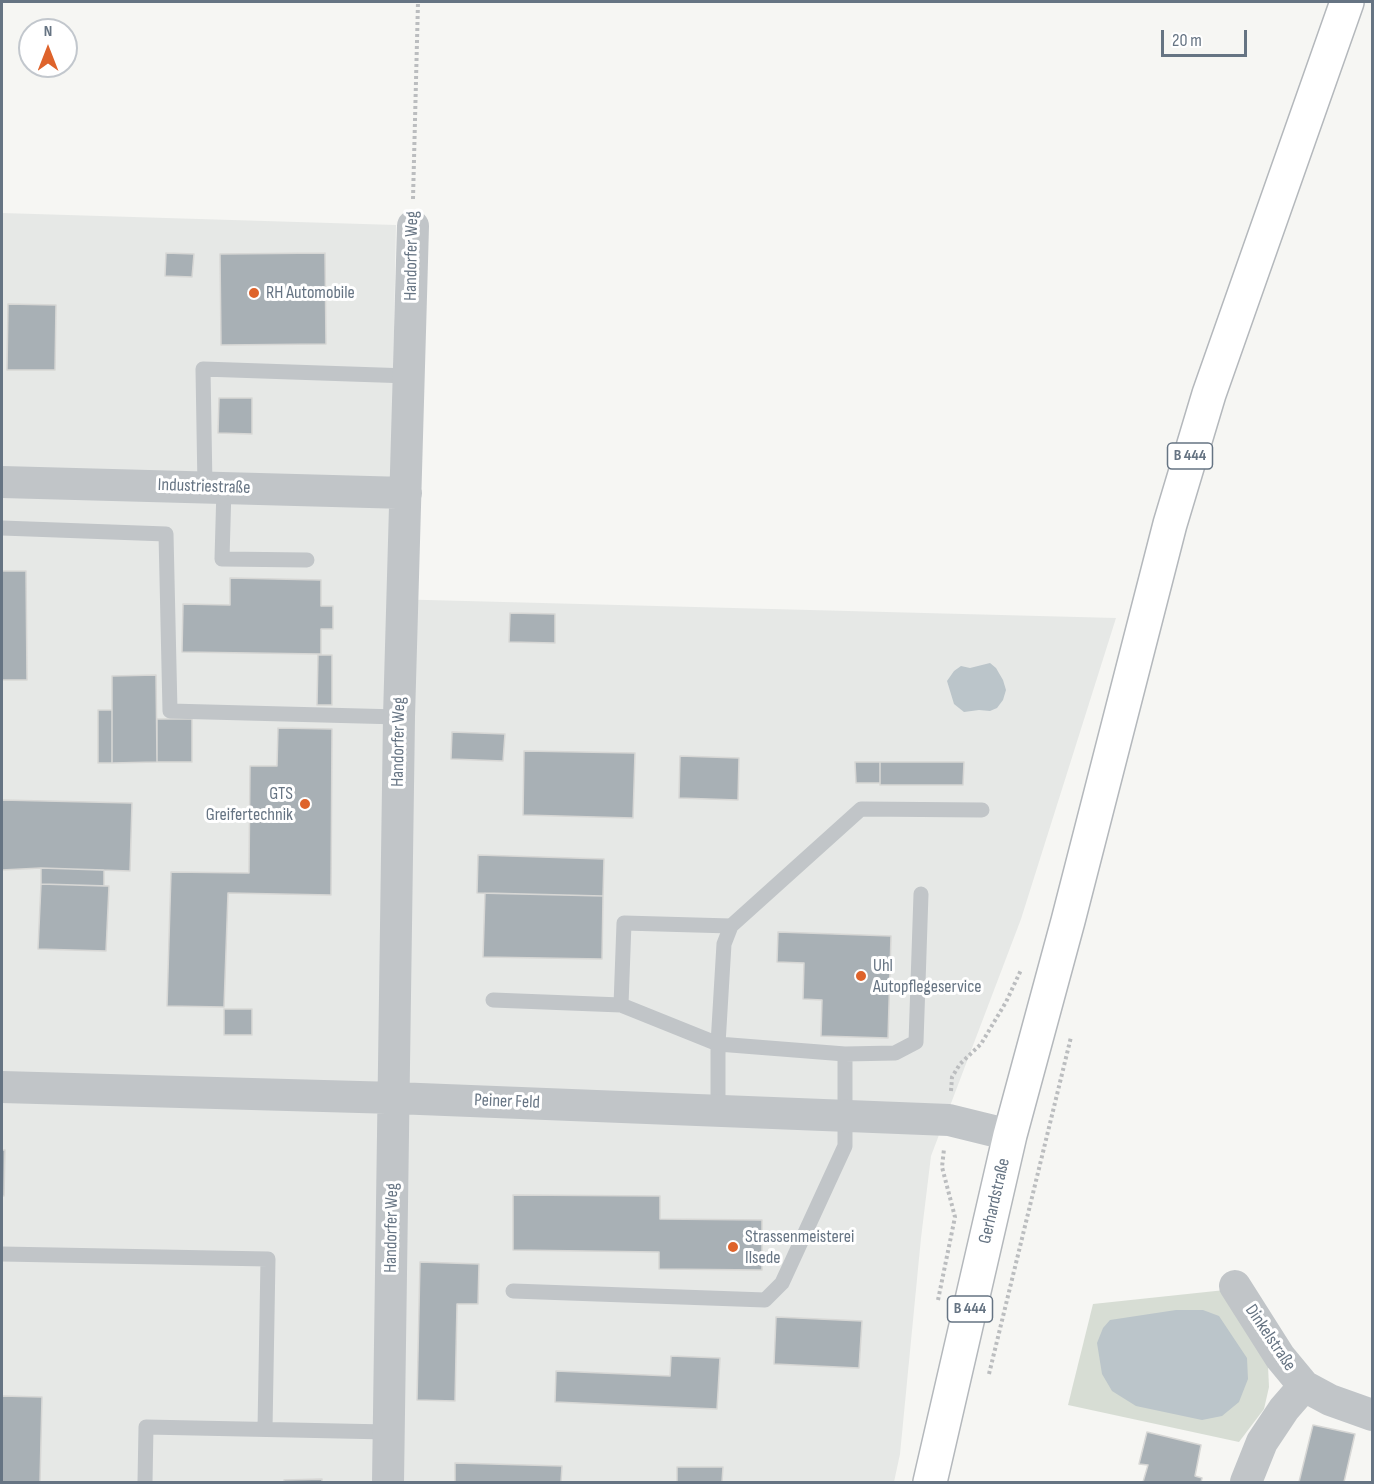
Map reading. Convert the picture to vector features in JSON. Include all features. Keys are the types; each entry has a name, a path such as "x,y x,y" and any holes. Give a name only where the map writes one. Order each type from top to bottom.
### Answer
{"main road":[{"name":"Gerhardstraße","path":"930,1482 1010,1135 1068,921 1170,524 1209,394 1347,2"}],"street":[{"name":"Handorfer Weg","path":"388,1482 399,717 413,226"},
{"name":"Industriestraße","path":"2,482 406,492"},
{"name":"Peiner Feld","path":"2,1087 394,1098 845,1115 949,1120 1010,1135"},
{"name":"Dinkelstraße","path":"1235,1286 1280,1357 1304,1386 1330,1400 1372,1415"},
{"path":"1246,1482 1262,1442 1284,1409 1304,1386"}],"lane":[{"path":"307,560 222,559 203,369 409,376"},
{"path":"2,528 166,534 170,711 399,717"},
{"path":"718,1110 718,1044 724,944 731,926 861,809 982,810"},
{"path":"493,1000 621,1005 718,1044 845,1054 895,1053 916,1042 921,894"},
{"path":"621,1005 624,923 731,926"},
{"path":"513,1291 765,1300 783,1283 844,1146 845,1054"},
{"path":"2,1254 268,1259 265,1429"},
{"path":"145,1482 147,1427 388,1432"}],"path":[{"name":"Handorfer Weg","path":"413,226 418,2"},
{"path":"988,1381 1073,1028"}],"shaded area":[{"path":"2,213 396,225 389,599 1116,618 1021,919 931,1156 900,1454 894,1482 2,1482"},
{"path":"990,663 1003,680 1006,690 1003,700 997,708 990,711 964,712 954,704 947,681 961,666 970,668"},
{"path":"1225,1290 1268,1366 1269,1387 1264,1409 1239,1442 1068,1405 1093,1304"},
{"path":"1176,1310 1203,1310 1219,1316 1247,1358 1248,1379 1239,1402 1222,1416 1202,1420 1136,1406 1112,1391 1102,1374 1097,1343 1103,1328 1110,1320"}],"building":[{"path":"166,253 194,254 192,277 165,276"},
{"path":"325,253 326,344 221,345 220,254"},
{"path":"8,304 56,305 55,370 7,370"},
{"path":"219,398 252,398 252,434 218,433"},
{"path":"2,571 26,571 27,680 2,680"},
{"path":"230,578 321,580 321,606 333,606 333,629 321,629 321,654 182,652 183,604 230,605"},
{"path":"510,613 555,614 555,643 509,642"},
{"path":"318,655 332,655 332,705 317,705"},
{"path":"156,675 157,762 112,763 112,676"},
{"path":"98,710 112,710 112,763 98,763"},
{"path":"157,719 192,719 192,762 157,762"},
{"path":"278,728 332,729 331,895 228,893 224,1007 167,1006 171,872 249,873 250,766 277,766"},
{"path":"452,732 505,734 503,761 451,759"},
{"path":"524,751 635,753 633,818 523,815"},
{"path":"680,756 739,758 738,800 679,798"},
{"path":"855,762 880,762 880,783 856,783"},
{"path":"880,762 964,762 963,785 880,785"},
{"path":"2,800 132,803 130,871 41,868 2,870"},
{"path":"478,855 604,859 603,896 477,893"},
{"path":"41,868 104,870 104,886 41,884"},
{"path":"41,884 109,886 106,951 38,949"},
{"path":"485,893 603,896 602,959 483,957"},
{"path":"778,932 891,936 888,1038 821,1036 822,1000 803,999 804,963 777,962"},
{"path":"224,1009 252,1009 252,1035 224,1035"},
{"path":"2,1150 5,1150 4,1196 2,1196"},
{"path":"513,1195 660,1196 660,1219 762,1220 762,1270 659,1269 659,1252 513,1250"},
{"path":"420,1262 479,1264 478,1304 457,1304 455,1401 417,1400"},
{"path":"776,1317 862,1321 859,1368 774,1364"},
{"path":"671,1356 720,1358 717,1409 555,1402 556,1371 670,1376"},
{"path":"2,1396 42,1397 40,1482 2,1482"},
{"path":"1313,1425 1355,1434 1344,1482 1299,1482"},
{"path":"1147,1432 1201,1445 1195,1476 1202,1478 1201,1482 1143,1482 1148,1465 1139,1464"},
{"path":"455,1463 562,1466 561,1482 455,1482"},
{"path":"677,1467 723,1467 722,1482 677,1482"},
{"path":"322,1479 322,1482 284,1482 284,1480"}],"place":[{"name":"RH Automobile","path":"254,293"},
{"name":"GTS Greifertechnik","path":"305,804"},
{"name":"Uhl Autopflegeservice","path":"861,976"},
{"name":"Strassenmeisterei Ilsede","path":"733,1247"}]}
